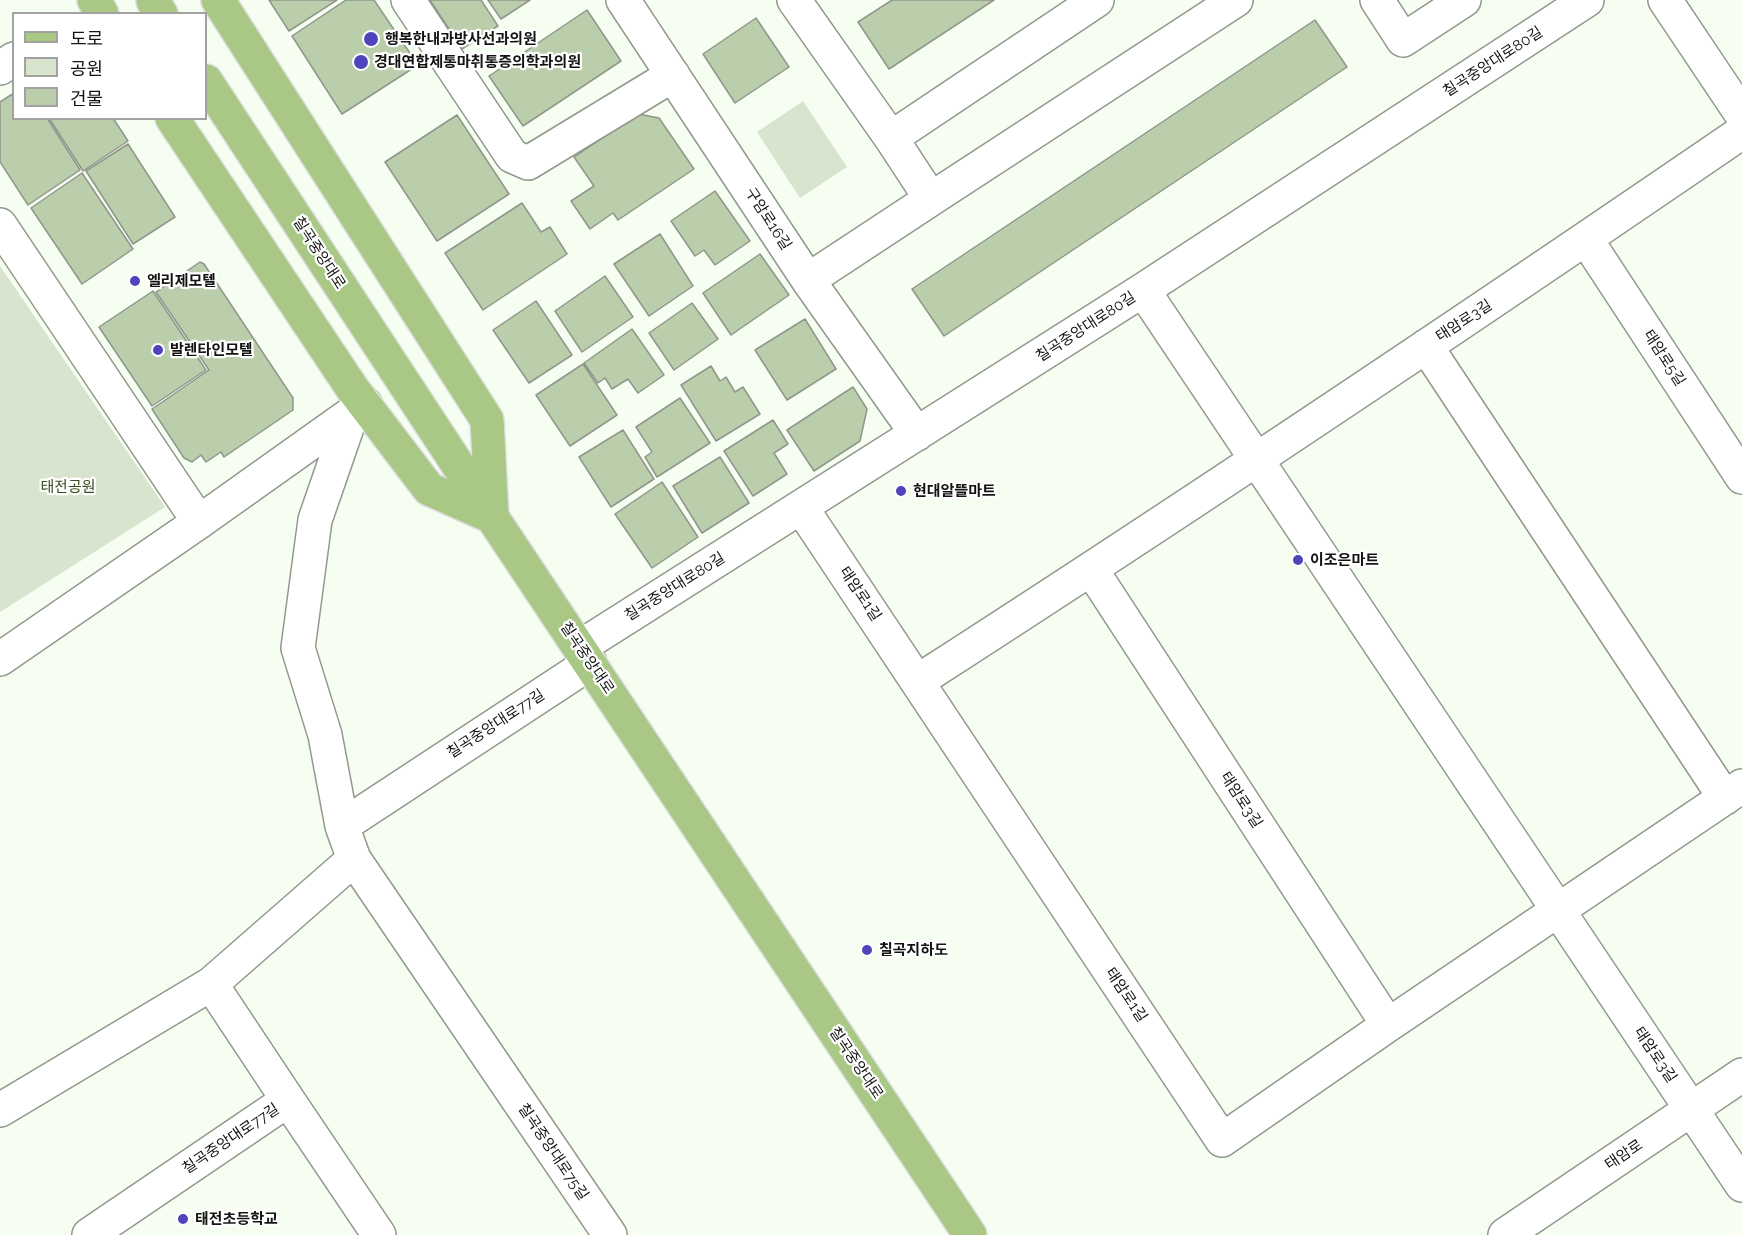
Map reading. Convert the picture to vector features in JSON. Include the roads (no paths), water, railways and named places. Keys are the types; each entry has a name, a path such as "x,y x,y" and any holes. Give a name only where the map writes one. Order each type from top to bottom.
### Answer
{"main road":[{"path":"173,120 358,408 429,489 492,517 487,420 218,0"},
{"name":"칠곡중앙대로","path":"207,83 492,517 970,1235"}],"street":[{"path":"408,0 512,156 528,163 673,75"},
{"name":"구암로16길","path":"623,0 808,280 917,434"},
{"path":"794,0 891,138 931,200"},
{"path":"891,138 1097,0"},
{"path":"808,280 1236,0"},
{"path":"1377,0 1402,40 1464,0"},
{"name":"칠곡중앙대로80길","path":"585,655 801,507 1143,290 1587,0"},
{"path":"1665,0 1742,115"},
{"path":"1586,239 1742,132"},
{"path":"0,225 199,522"},
{"name":"태암로3길","path":"1426,346 1733,792 1388,1025 1091,570 1586,239"},
{"name":"태암로5길","path":"1586,239 1742,477"},
{"name":"태암로3길","path":"1143,290 1742,1185"},
{"path":"0,659 199,522 358,408"},
{"path":"0,1110 211,984 354,859 342,826 325,735 298,648 315,520 358,408"},
{"name":"태암로1길","path":"801,507 1222,1140 1388,1025"},
{"path":"918,681 1091,570"},
{"name":"칠곡중앙대로77길","path":"342,826 585,655"},
{"name":"칠곡중앙대로75길","path":"354,859 610,1235"},
{"name":"칠곡중앙대로77길","path":"88,1235 288,1100 211,984"},
{"name":"태암로","path":"1505,1235 1742,1075"},
{"path":"288,1100 380,1235"}],"place":[{"name":"행복한내과방사선과의원","path":"371,39"},
{"name":"경대연합제통마취통증의학과의원","path":"361,62"},
{"name":"엘리제모텔","path":"135,281"},
{"name":"발렌타인모텔","path":"158,350"},
{"name":"현대알뜰마트","path":"901,491"},
{"name":"이조은마트","path":"1298,560"},
{"name":"칠곡지하도","path":"867,950"},
{"name":"태전초등학교","path":"183,1219"}],"park label":[{"name":"태전공원","path":"68,487"}]}
